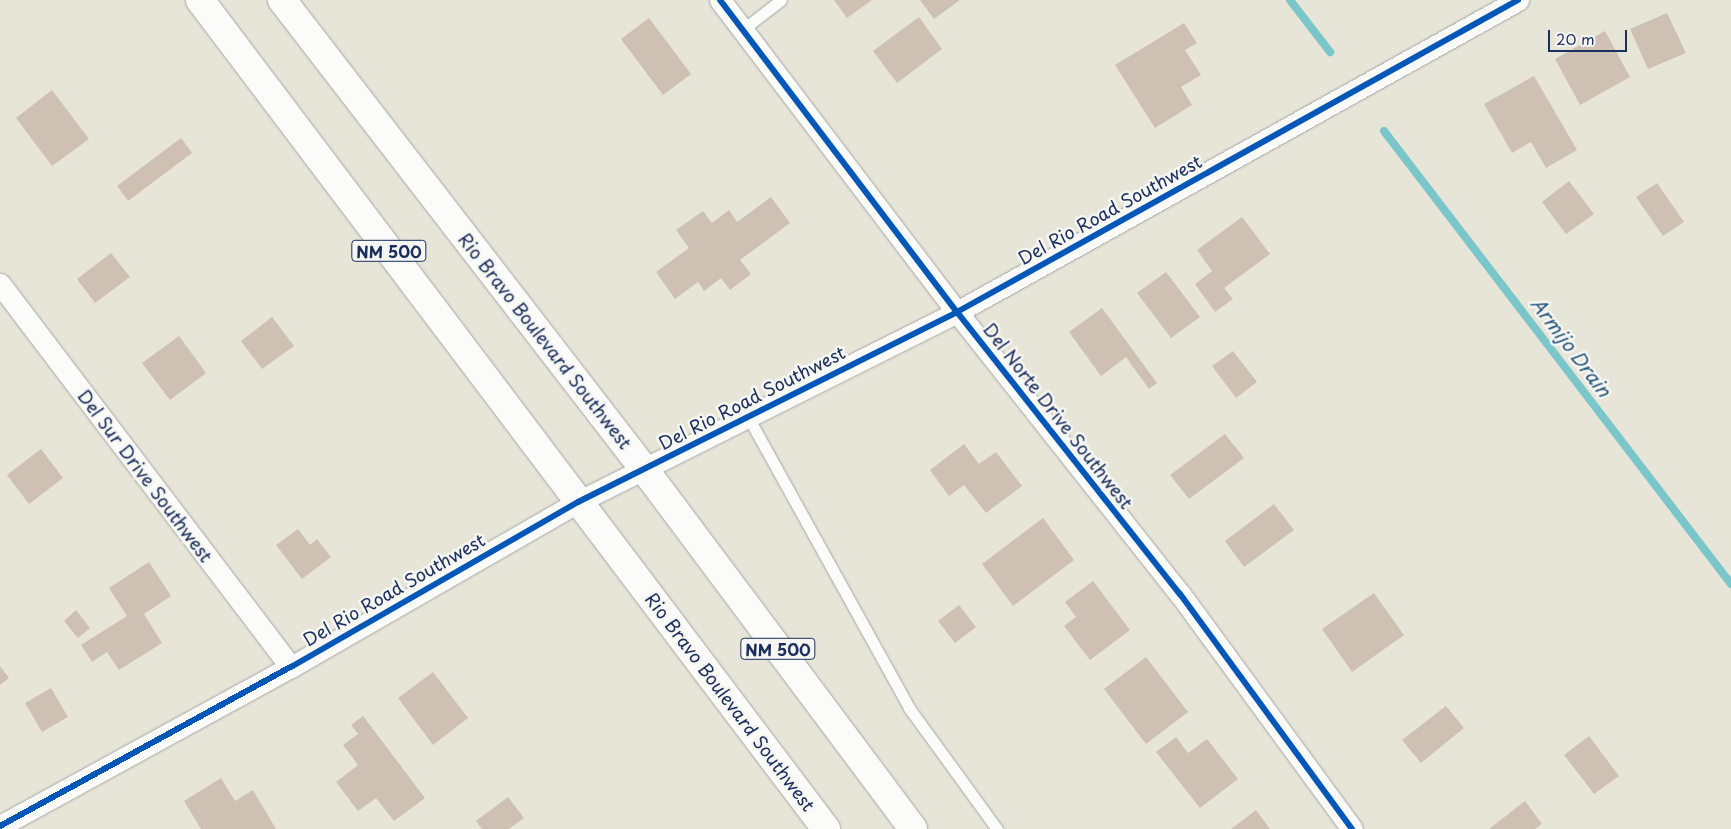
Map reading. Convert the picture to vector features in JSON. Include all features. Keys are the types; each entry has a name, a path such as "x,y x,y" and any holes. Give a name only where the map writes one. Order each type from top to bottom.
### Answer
{"main road":[{"name":"Rio Bravo Boulevard Southwest","path":"200,0 826,829"},
{"name":"Rio Bravo Boulevard Southwest","path":"282,0 644,469 913,829"}],"street":[{"name":"Del Norte Drive Southwest","path":"720,0 957,312 1180,594 1352,829"},
{"name":"Del Rio Road Southwest","path":"0,826 291,667 578,502 957,312 1518,0"},
{"name":"Del Sur Drive Southwest","path":"0,284 291,667"}],"lane":[{"path":"742,30 781,0"},
{"path":"748,417 887,672 909,708 998,829"}],"building":[{"path":"834,0 872,0 847,18"},
{"path":"920,0 960,0 934,19"},
{"path":"1667,13 1686,53 1648,69 1630,29"},
{"path":"919,17 942,49 897,83 873,51"},
{"path":"649,18 691,74 663,95 621,39"},
{"path":"1184,23 1197,43 1185,50 1201,75 1181,87 1192,105 1155,128 1115,65"},
{"path":"1605,31 1630,77 1580,105 1555,59"},
{"path":"1534,76 1577,150 1546,168 1531,142 1512,153 1484,104"},
{"path":"52,90 89,139 52,166 16,118"},
{"path":"181,138 192,153 128,201 117,186"},
{"path":"1569,181 1594,214 1566,234 1542,202"},
{"path":"1657,183 1684,222 1663,236 1636,197"},
{"path":"771,197 790,223 740,260 751,274 730,290 721,278 704,291 698,282 675,299 656,272 689,248 676,230 703,211 712,223 729,210 737,222"},
{"path":"1242,217 1270,254 1224,288 1233,299 1215,312 1195,284 1212,271 1197,250"},
{"path":"111,253 130,277 95,303 77,279"},
{"path":"1166,272 1200,317 1171,338 1137,293"},
{"path":"1102,308 1157,383 1149,389 1126,357 1101,376 1069,332"},
{"path":"272,317 294,346 262,369 241,341"},
{"path":"179,336 206,373 170,400 142,363"},
{"path":"1233,351 1257,382 1236,398 1212,366"},
{"path":"1225,434 1244,458 1189,499 1170,475"},
{"path":"964,444 979,464 996,452 1022,486 986,513 964,485 949,496 930,470"},
{"path":"41,449 63,478 29,504 7,475"},
{"path":"1274,504 1294,530 1244,567 1225,541"},
{"path":"1043,518 1074,560 1013,606 982,564"},
{"path":"298,529 310,545 317,539 331,557 302,579 276,545"},
{"path":"149,562 171,596 144,614 162,643 119,670 107,652 92,662 81,645 127,616 109,588"},
{"path":"1093,581 1130,630 1090,660 1064,626 1076,617 1065,602"},
{"path":"1374,593 1404,635 1352,672 1322,629"},
{"path":"959,605 976,627 955,643 938,621"},
{"path":"76,610 90,628 78,638 64,621"},
{"path":"1146,657 1188,712 1146,744 1104,689"},
{"path":"0,666 9,678 0,685"},
{"path":"433,672 468,718 433,745 398,698"},
{"path":"51,688 68,717 42,732 25,703"},
{"path":"1446,706 1464,728 1421,763 1402,740"},
{"path":"363,716 425,798 394,821 376,798 358,811 336,782 358,765 343,745 358,734 351,725"},
{"path":"1589,736 1619,776 1594,794 1564,755"},
{"path":"1176,737 1188,753 1207,739 1238,779 1200,808 1156,752"},
{"path":"221,778 235,801 253,790 276,829 201,829 184,801"},
{"path":"508,797 524,818 509,829 482,829 476,821"},
{"path":"1525,801 1542,824 1535,829 1489,829"},
{"path":"1256,810 1270,829 1231,829"}],"waterway":[{"name":"Armijo Drain","path":"1290,0 1330,52"},
{"name":"Armijo Drain","path":"1384,131 1731,584"}],"cycle path":[{"path":"720,0 957,312 1180,594 1352,829"},
{"path":"0,826 291,667 578,502 957,312 1518,0"}]}
